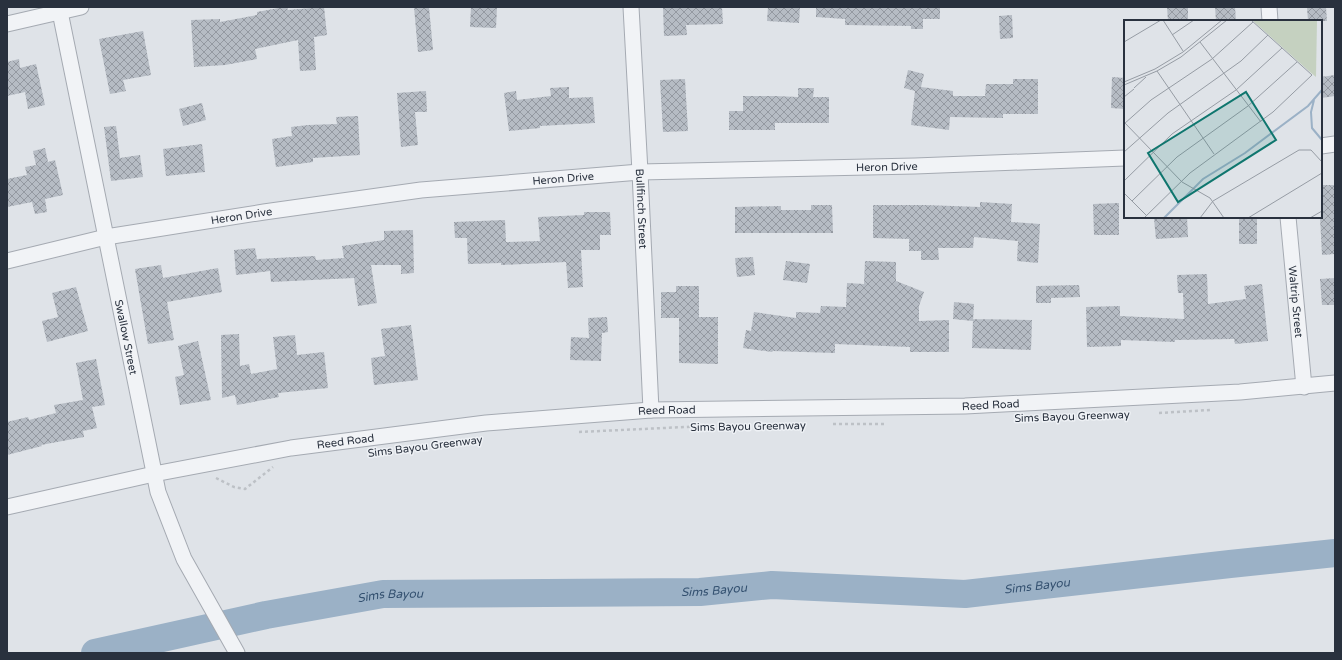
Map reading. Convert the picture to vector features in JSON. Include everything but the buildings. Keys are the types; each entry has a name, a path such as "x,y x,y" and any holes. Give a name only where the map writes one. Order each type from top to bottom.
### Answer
{"street":[{"path":"7,24 59,9 81,7"},
{"name":"Bullfinch Street","path":"631,7 651,410"},
{"path":"1269,7 1270,20"},
{"name":"Swallow Street","path":"59,9 158,492 184,559 237,653"},
{"path":"1322,146 1335,144"},
{"name":"Heron Drive","path":"7,261 106,237 264,212 421,190 640,172 922,166 1124,158"},
{"name":"Waltrip Street","path":"1288,218 1304,387"},
{"name":"Reed Road","path":"7,507 154,474 291,448 486,423 651,410 965,406 1232,393 1335,383"}],"path":[{"path":"1153,413 1215,410"},
{"path":"832,424 886,424"},
{"name":"Sims Bayou Greenway","path":"571,433 710,426"},
{"path":"215,478 234,487 245,489 277,464"}],"waterway":[{"name":"Sims Bayou","path":"95,653 266,615 383,594 700,592 772,585 965,594 1335,553"}]}
